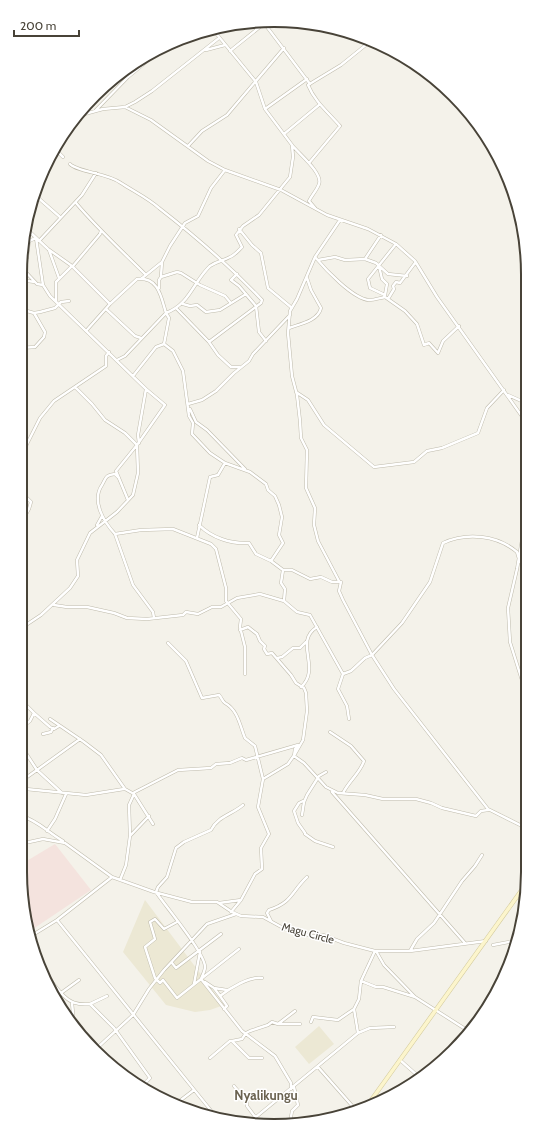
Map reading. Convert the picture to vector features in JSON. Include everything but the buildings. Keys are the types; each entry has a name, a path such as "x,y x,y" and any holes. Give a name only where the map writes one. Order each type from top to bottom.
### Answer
{"main road":[{"path":"373,1098 520,893"}],"street":[{"path":"269,27 307,79 310,84 308,85 312,96 340,126 308,163"},
{"path":"230,51 258,28"},
{"path":"216,34 256,82 265,109 319,178 320,183 310,201 317,209"},
{"path":"87,112 125,107 152,91 219,38"},
{"path":"204,50 225,45"},
{"path":"310,84 341,65 366,45"},
{"path":"188,146 202,131 228,115 284,48"},
{"path":"96,110 128,77 148,62"},
{"path":"265,109 307,79"},
{"path":"284,134 319,105"},
{"path":"125,107 151,120 208,161 225,170 281,190 340,220 368,229 396,244 415,262 521,414"},
{"path":"117,360 125,356 166,313 182,304 209,267 234,255 242,248 236,235 239,229 259,215 281,190 290,177 293,168 292,145"},
{"path":"59,153 63,157"},
{"path":"70,164 74,168 86,169 106,175 120,182 159,207 237,274 262,300 209,342"},
{"path":"86,331 110,304 137,279 146,275 162,262 183,227 198,216 212,188 225,170"},
{"path":"39,241 60,217 76,203 96,173"},
{"path":"39,198 60,217"},
{"path":"76,203 101,231 146,275"},
{"path":"340,220 315,257 290,314 290,362 296,392 301,438 307,450 308,462 306,488 315,508 316,534 322,551 341,582 339,591 343,600 372,655 394,689 488,810 521,826"},
{"path":"239,229 252,246 261,253 268,288 292,308"},
{"path":"56,301 56,282 72,266 101,231"},
{"path":"31,233 49,250 72,266 110,304"},
{"path":"365,259 381,235"},
{"path":"29,241 36,238"},
{"path":"36,238 43,286 50,296 146,389 165,405 138,444 117,468 118,477 128,500"},
{"path":"396,244 368,279 370,288 405,311 417,324 424,345 429,343 438,353 443,341 459,326"},
{"path":"49,250 59,278"},
{"path":"315,257 333,277 358,295 368,300 384,296"},
{"path":"318,260 334,257 346,260 365,259 379,266 388,274 407,276"},
{"path":"162,262 159,288 166,313 169,318 164,344"},
{"path":"388,299 396,282 400,283 407,276 415,262"},
{"path":"379,266 382,279 387,284 384,296"},
{"path":"161,277 176,272 181,273 196,283 225,296 230,302"},
{"path":"27,273 35,282"},
{"path":"237,274 231,280 239,286 256,306 259,332 266,341"},
{"path":"289,328 308,322 320,313 321,308 311,290 307,277"},
{"path":"141,278 150,281 159,288"},
{"path":"27,281 35,282 43,286"},
{"path":"182,304 197,305 206,312 220,310 230,302 246,294"},
{"path":"27,311 34,313 59,305 61,302 69,301"},
{"path":"176,308 209,342 218,355 232,367 242,366"},
{"path":"106,309 134,336 141,338"},
{"path":"27,348 35,347 44,338 45,332 34,313"},
{"path":"188,403 202,400 209,396 249,361 290,314"},
{"path":"133,376 156,347 164,344"},
{"path":"164,344 173,351 180,362 185,379 189,416 193,423 192,434 210,453 225,463 247,470"},
{"path":"27,444 40,418 54,401 106,366 106,356 109,352"},
{"path":"74,388 92,404 105,420 125,433 138,444"},
{"path":"95,527 117,512 133,495 138,473 138,435 146,389"},
{"path":"296,392 308,400 324,425 374,467 414,462 427,451 442,448 478,433 486,408 504,390"},
{"path":"508,395 521,401"},
{"path":"188,403 196,422 207,430 247,470 266,484 268,490 275,496 282,516 279,535 283,543 271,561"},
{"path":"197,538 210,477 218,474 225,463"},
{"path":"118,477 115,474 105,477 97,500 104,520 115,534 133,585 153,612 154,618"},
{"path":"27,498 31,502 30,509 27,514"},
{"path":"27,624 54,605 70,588 78,576 77,560 90,533 102,515"},
{"path":"199,525 206,532 225,540 242,544 249,543 256,554 271,561 282,570 292,570 310,579 321,577 332,582 339,581"},
{"path":"115,534 141,530 173,529 211,544 218,553 227,602 241,620 240,630 245,647 245,674"},
{"path":"343,674 351,671 365,658 372,655 402,623 418,602 432,578 443,543 456,538 493,538 510,546 518,552 519,559"},
{"path":"521,547 508,608 510,642 521,678"},
{"path":"517,566 521,560"},
{"path":"282,570 281,583 285,588 284,601"},
{"path":"54,605 67,607 88,607 114,613 127,618 154,618 183,615 186,612 198,614 212,607 219,607 227,602 243,596 260,594 284,601 297,612 310,615 343,674 338,689 347,706 349,719"},
{"path":"240,630 248,627 253,630 265,646 264,649 267,654 272,654 306,693 307,711 305,730 300,744 288,764 263,779"},
{"path":"276,658 282,657 285,653 295,647 300,648 306,642 310,632 317,627"},
{"path":"301,686 307,681 311,671 306,642"},
{"path":"168,643 186,661 202,698 219,695 225,703 231,705 244,730 245,738 254,746 263,779 258,807 270,834 261,848 262,869 256,874 241,900 231,912"},
{"path":"27,706 53,728"},
{"path":"27,724 30,722 34,713"},
{"path":"50,719 101,755 125,789"},
{"path":"43,734 51,732 53,728 59,726"},
{"path":"330,732 351,746 364,761 362,768 347,785 343,793"},
{"path":"27,778 80,739"},
{"path":"120,880 126,866 130,836 129,806 133,793 178,770 211,768 216,764 230,763 242,758 246,760 258,758 279,749 300,744"},
{"path":"27,755 37,770 64,794"},
{"path":"294,756 304,763 330,790 465,943"},
{"path":"302,815 304,802 318,778 326,772"},
{"path":"27,789 86,795 119,788 125,789 133,793 153,824"},
{"path":"330,790 338,793 383,799 416,799 442,808 476,816 481,812 488,810"},
{"path":"47,830 55,819 64,794"},
{"path":"304,802 299,802 294,811 298,823 305,834 315,841 333,847"},
{"path":"156,892 158,887 167,877 176,848 184,842 211,830 214,824 225,815 237,810 243,805"},
{"path":"130,836 149,816"},
{"path":"27,819 41,824 47,830 112,877 192,902 218,903 241,900"},
{"path":"27,842 43,839 65,842"},
{"path":"410,951 417,939 425,934 440,914 482,855"},
{"path":"35,934 57,920 112,877"},
{"path":"271,922 267,913 269,910 283,905 293,895 298,885 307,877"},
{"path":"156,892 199,951 205,967 201,979"},
{"name":"Magu Circle","path":"218,903 231,912 263,917 285,929 313,936 323,935 344,943 375,951 410,951 486,941"},
{"path":"99,1047 133,1015 149,989 207,924 237,914"},
{"path":"177,922 164,929 155,919 150,922 155,939 145,947 158,980 160,983 163,980 177,998 239,949"},
{"path":"57,920 211,1111"},
{"path":"172,963 176,968 221,934"},
{"path":"493,945 511,942"},
{"path":"194,985 199,951"},
{"path":"311,1022 313,1017 338,1020 354,1009 359,998 360,981 375,951 384,964 416,997 465,1029"},
{"path":"220,996 250,978 262,978"},
{"path":"201,979 214,988 227,1006 224,1009"},
{"path":"201,979 242,1030 275,1056 291,1083 298,1105 292,1111 291,1118"},
{"path":"61,994 79,980"},
{"path":"360,981 376,987 383,987 416,997"},
{"path":"55,986 61,994 72,1003 79,1005 90,1004 107,996"},
{"path":"214,988 228,990"},
{"path":"72,1003 73,1014"},
{"path":"90,1004 114,1028 115,1032 150,1078 145,1083"},
{"path":"354,1009 358,1033"},
{"path":"278,1024 295,1011"},
{"path":"210,1058 228,1042 242,1039 246,1033 272,1022 278,1024 300,1024"},
{"path":"255,1118 358,1033 370,1028 394,1027"},
{"path":"232,1041 249,1058 262,1058"},
{"path":"400,1060 416,1074"},
{"path":"318,1067 353,1106"},
{"path":"234,1086 247,1102 247,1106 255,1118"},
{"path":"180,1100 194,1090"}],"shaded area":[{"path":"55,844 91,890 34,929 29,904 27,861"},
{"path":"145,900 224,1005 210,1010 195,1012 166,1005 123,952"},
{"path":"319,1026 334,1044 309,1064 295,1047"}],"district":[{"name":"Nyalikungu","path":"266,1095"}]}
